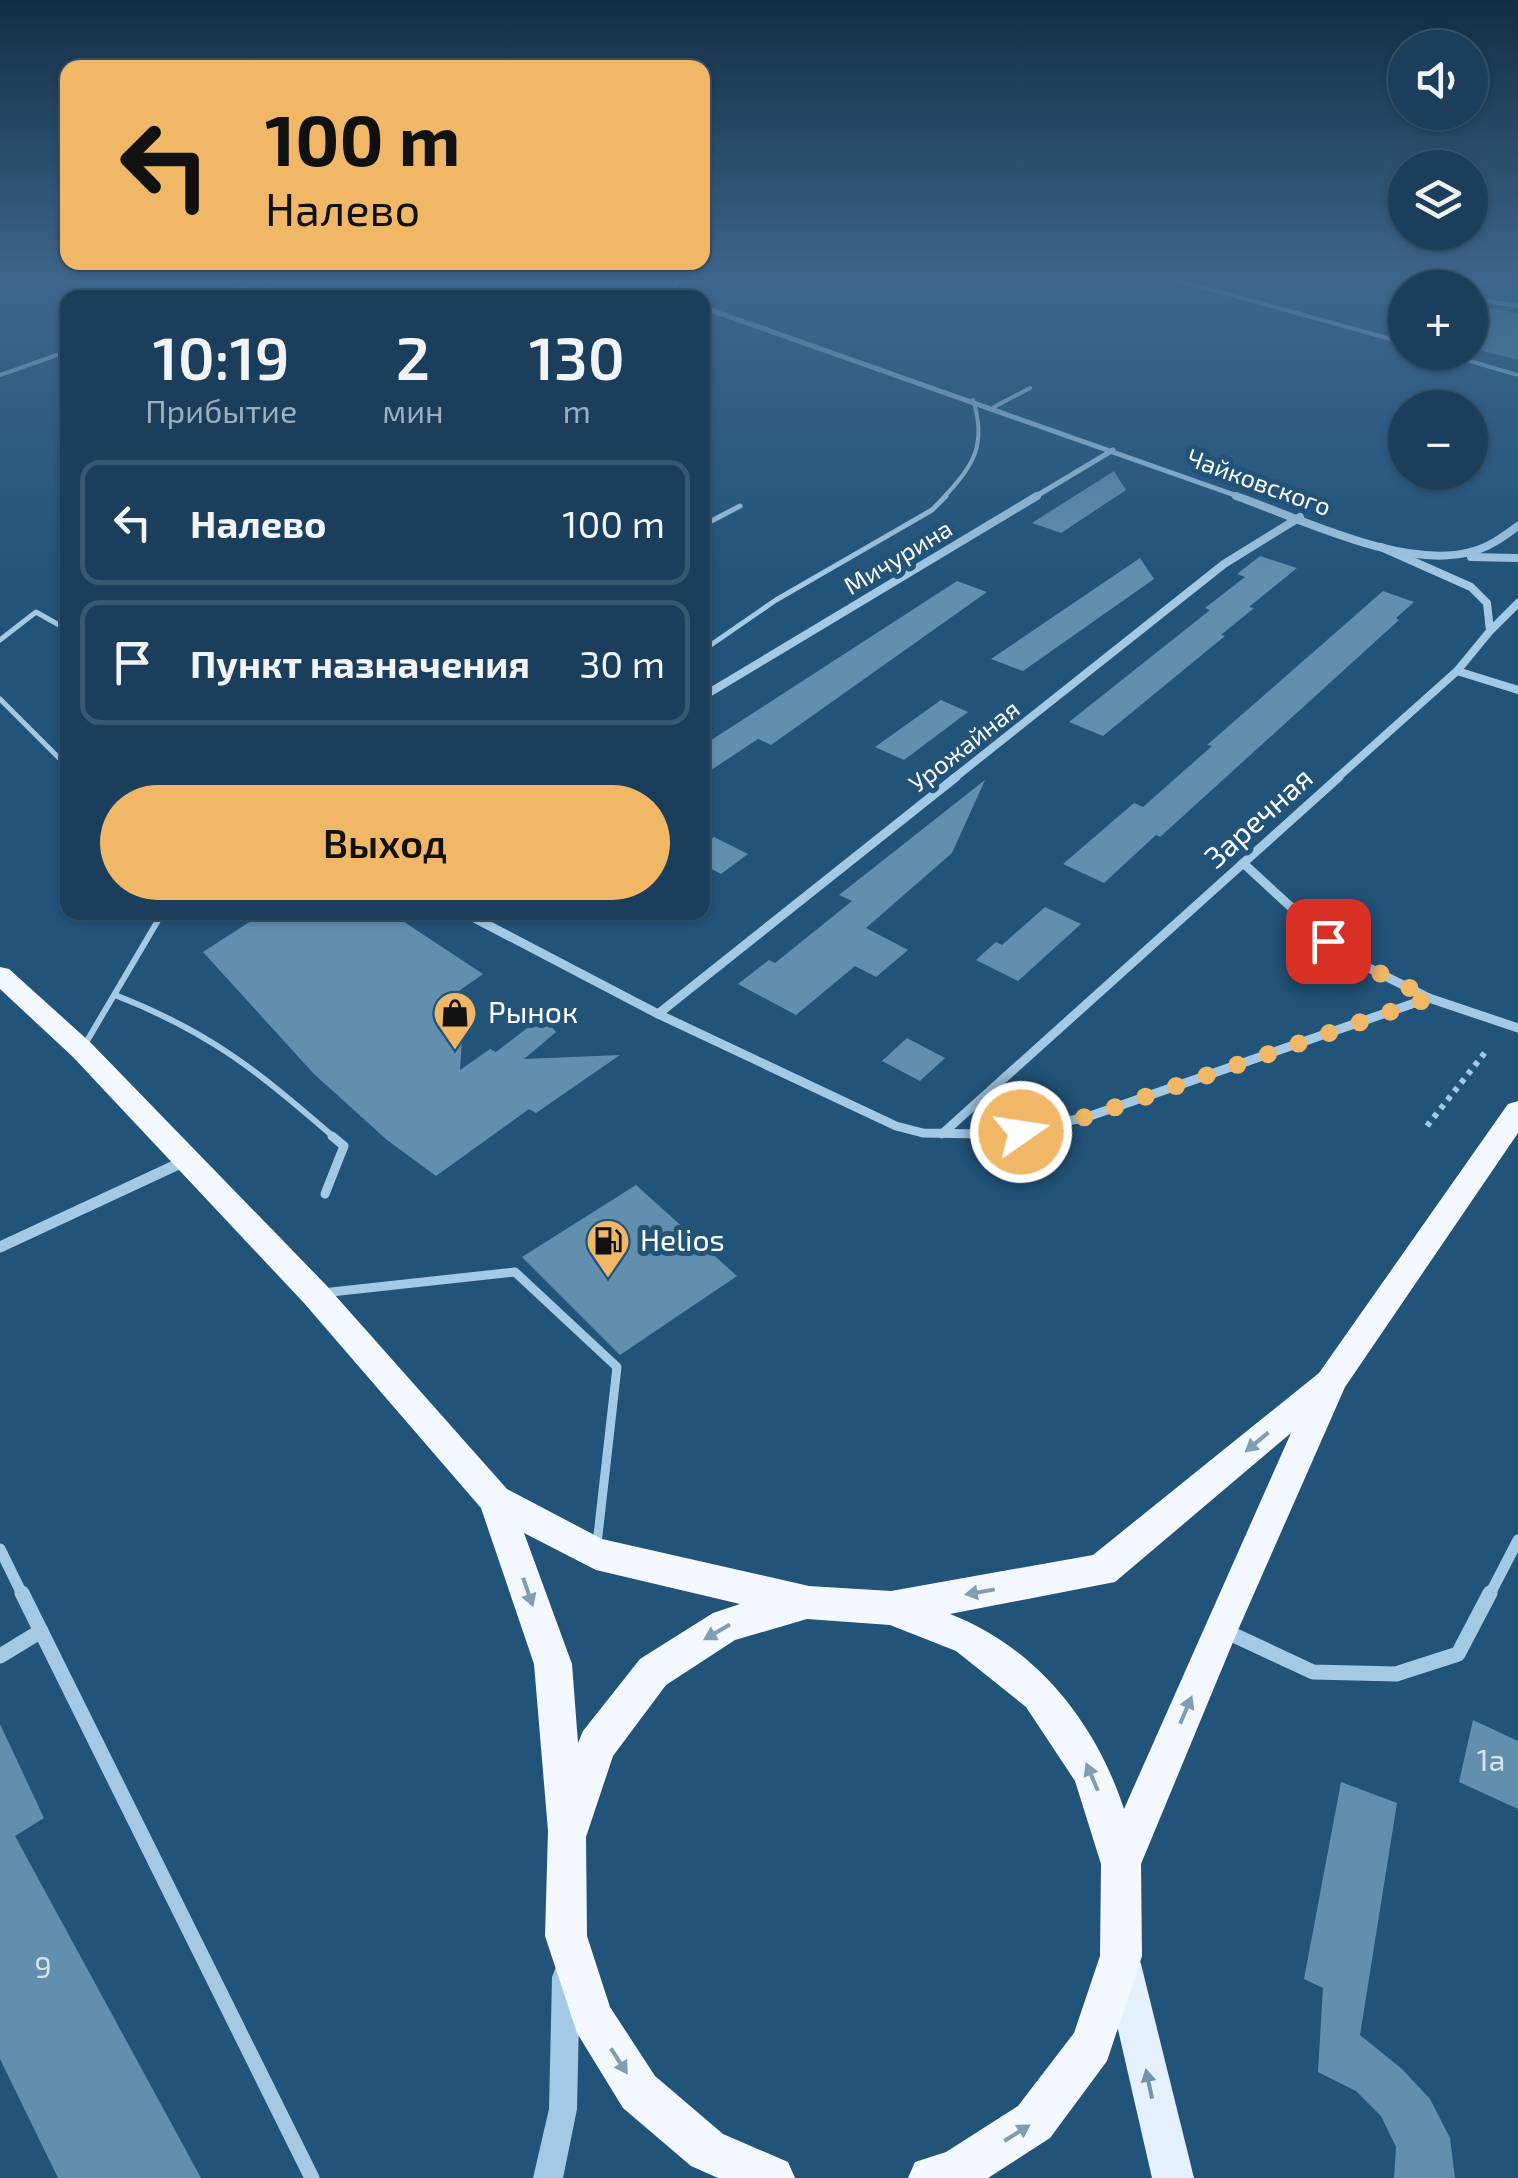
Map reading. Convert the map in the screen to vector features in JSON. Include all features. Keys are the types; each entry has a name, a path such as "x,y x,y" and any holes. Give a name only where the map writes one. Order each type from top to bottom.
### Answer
{"highway":[{"path":"0,975 82,1050 315,1294 496,1500 596,1554 809,1603 890,1608 1102,1570 1332,1380"},
{"path":"1121,1864 1220,1628 1332,1380 1518,1111"},
{"path":"496,1500 553,1664 566,1836 566,1936 592,2018 639,2092 707,2150 772,2178"},
{"path":"566,1836 597,1745 653,1672 726,1624 809,1603"},
{"path":"890,1608 970,1639 1040,1694 1092,1770 1121,1864 1120,1956 1092,2046 1034,2122 954,2174 931,2178"}],"main road":[{"path":"1120,1956 1173,2178"}],"street":[{"name":"Чайковского","path":"911,379 1381,547 1465,557 1518,558"},
{"name":"Мичурина","path":"710,692 1113,450"},
{"name":"Урожайная","path":"658,1014 1224,564 1300,518"},
{"path":"1465,557 1498,542 1518,526"},
{"path":"1381,547 1472,587 1487,603 1490,631"},
{"name":"Заречная","path":"942,1134 1457,670 1518,603"},
{"path":"1457,670 1518,690"},
{"path":"1244,863 1328,941 1363,965 1430,998 1518,1028"},
{"path":"478,920 658,1014 896,1126 942,1134 1021,1132 1090,1116 1430,998"},
{"path":"0,1248 186,1161"},
{"path":"1220,1628 1314,1672 1396,1674 1458,1654 1518,1540"},
{"path":"0,1549 312,2178"},
{"path":"0,1656 41,1631"},
{"path":"548,2178 563,2109 566,1936"}],"lane":[{"path":"994,407 1030,388"},
{"path":"710,645 776,600 932,510 968,473 982,429 973,400"},
{"path":"710,522 740,506"},
{"path":"2,635 36,612 60,626"},
{"path":"0,699 60,759"},
{"path":"82,1050 158,920"},
{"path":"115,995 181,1022 212,1041 248,1065 344,1146 325,1194"},
{"path":"315,1294 516,1272 617,1367 596,1554"}],"path":[{"path":"1427,1126 1487,1050"}],"building":[{"path":"1114,471 1126,490 1061,533 1032,523"},
{"path":"1260,556 1297,568 1249,607 1254,608 1221,635 1225,636 1103,736 1069,722 1210,610 1205,608 1245,577 1237,574"},
{"path":"1140,558 1154,579 1023,671 991,659"},
{"path":"957,581 987,592 771,745 758,739 710,771 710,741"},
{"path":"1383,591 1414,602 1396,618 1399,620 1160,837 1156,835 1104,883 1063,864 1134,803 1143,807 1212,746 1207,745"},
{"path":"941,700 968,712 904,760 875,747"},
{"path":"985,780 952,853 866,928 908,950 876,977 855,966 796,1015 738,984 769,960 775,963 852,901 839,895"},
{"path":"714,837 748,854 721,874 710,868 710,840"},
{"path":"1045,907 1081,924 1018,981 976,960 996,942 1002,945"},
{"name":"Рынок","path":"253,920 401,920 483,974 436,1007 463,1024 460,1070 490,1049 496,1052 543,1016 556,1032 524,1059 620,1055 536,1113 529,1109 436,1176 387,1140 314,1074 203,952"},
{"path":"907,1038 945,1058 920,1081 882,1061"},
{"path":"636,1185 737,1276 620,1355 522,1257"},
{"path":"1473,1720 1518,1741 1518,1809 1459,1782"},
{"path":"0,1724 44,1818 15,1836 201,2178 58,2178 0,2059"},
{"path":"1341,1782 1397,1803 1360,2035 1402,2069 1430,2099 1450,2138 1455,2178 1394,2178 1396,2147 1381,2116 1356,2091 1318,2072 1323,1988 1304,1979"}],"place":[{"name":"Рынок","path":"455,1051"},
{"name":"Helios","path":"608,1279"}],"route":[{"path":"1021,1132 1090,1116 1430,998 1363,965 1328,941"}]}
